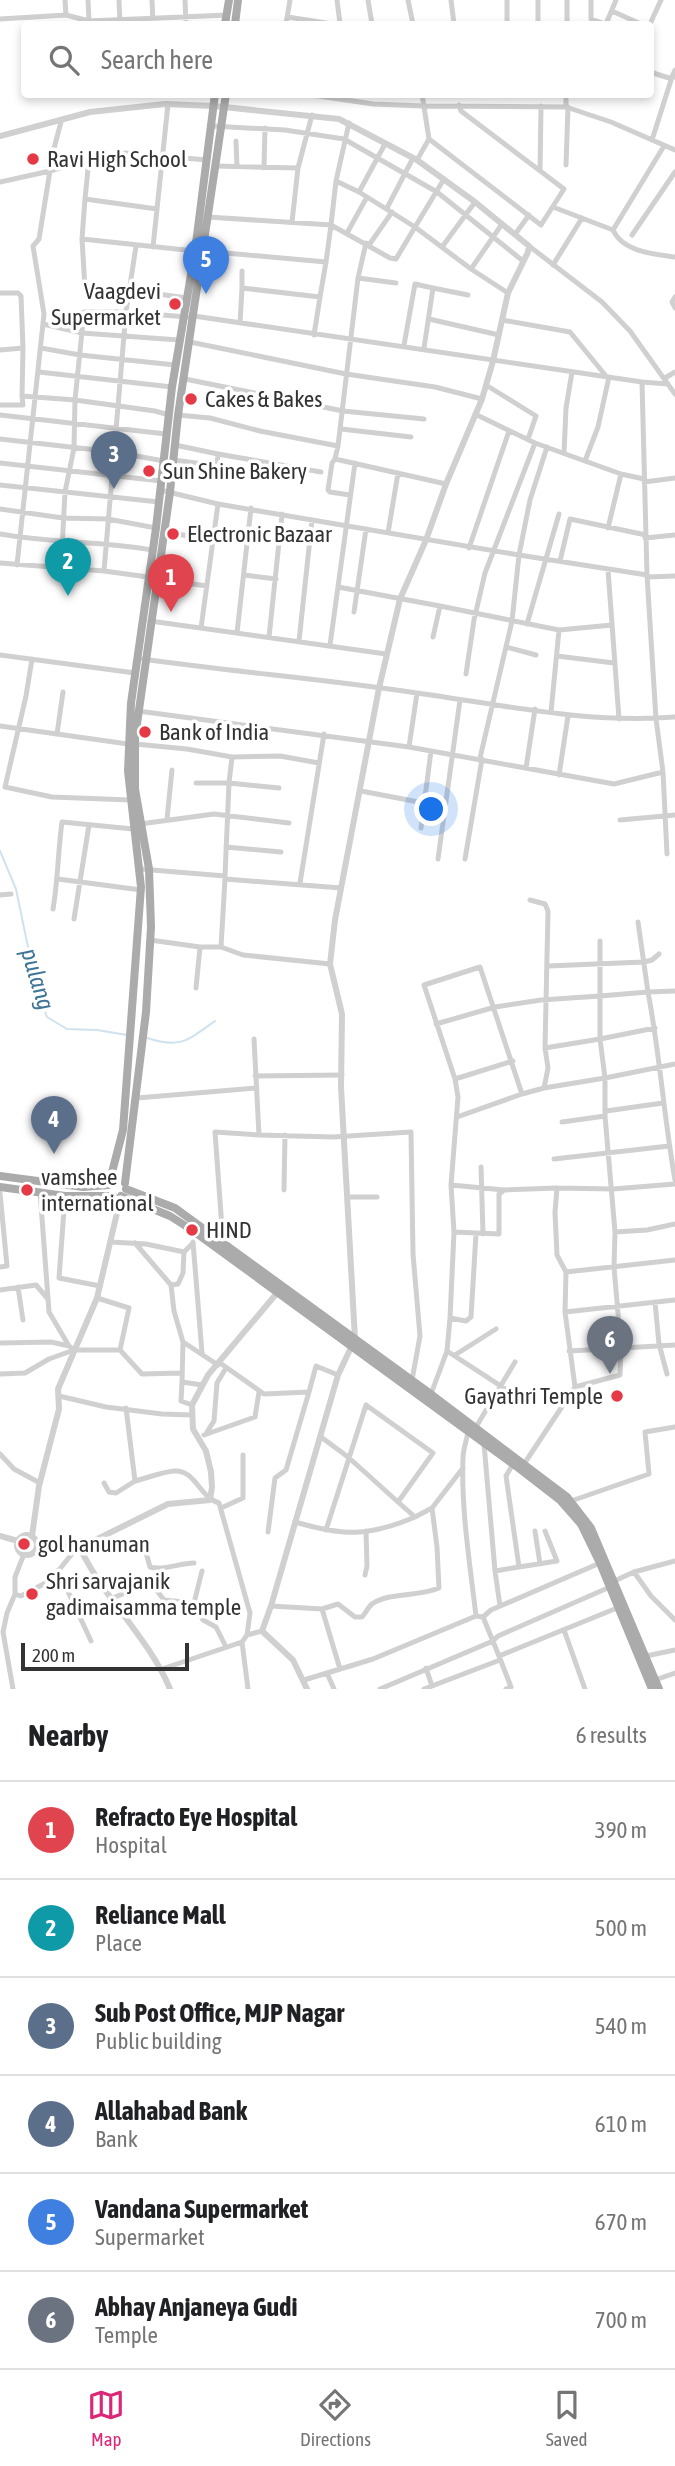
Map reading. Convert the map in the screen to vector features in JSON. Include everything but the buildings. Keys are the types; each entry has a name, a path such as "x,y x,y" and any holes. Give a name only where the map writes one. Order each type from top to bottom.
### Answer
{"main road":[{"path":"226,20 229,0"},
{"path":"235,21 238,0"},
{"path":"137,826 131,744 146,659 152,550 160,530 159,502 166,434 185,379 194,318 199,251 216,126 215,98"},
{"path":"216,126 225,98"},
{"path":"121,1191 137,1098 150,940 145,869 130,800 135,673 160,530 170,492 175,445 172,387 183,316 208,217 211,163"},
{"path":"145,869 141,890 122,1130 108,1192 121,1191 172,1206 571,1501 591,1528 612,1584 617,1608 652,1689"},
{"path":"0,1176 83,1187 118,1178 121,1191"},
{"path":"0,1187 65,1196 121,1191 170,1216 197,1239 431,1394 472,1429 484,1444 519,1465 569,1508 581,1524 612,1584 660,1689"}],"street":[{"path":"65,0 66,15"},
{"path":"88,0 89,21"},
{"path":"119,0 120,21"},
{"path":"152,0 153,21"},
{"path":"185,0 186,21"},
{"path":"287,21 290,0"},
{"path":"337,0 340,21"},
{"path":"368,0 372,21"},
{"path":"408,0 412,21"},
{"path":"451,0 454,21"},
{"path":"507,21 508,0"},
{"path":"538,0 538,21"},
{"path":"567,0 567,21"},
{"path":"591,0 591,19 597,21"},
{"path":"607,21 616,0"},
{"path":"651,21 661,0"},
{"path":"611,11 634,21"},
{"path":"0,19 66,15 83,21"},
{"path":"127,21 185,15 226,20"},
{"path":"652,140 675,70"},
{"path":"654,73 673,77"},
{"path":"334,98 373,104 423,106 567,107 611,122 675,150"},
{"path":"422,98 429,139 541,225 564,189 461,111 459,105"},
{"path":"566,98 566,165"},
{"path":"153,247 168,104"},
{"path":"0,136 61,122 90,112 168,104 339,119 415,159 444,179 602,302 630,331 675,394"},
{"path":"540,171 541,106"},
{"path":"292,222 298,168 312,115"},
{"path":"18,565 44,314 33,246 40,239 50,171 61,122"},
{"path":"313,335 336,181 349,123"},
{"path":"216,126 265,128 344,139 437,192 523,261"},
{"path":"264,168 265,128"},
{"path":"350,495 329,491 332,463 341,429 359,278 368,244 429,139"},
{"path":"236,141 237,167"},
{"path":"359,192 385,144"},
{"path":"613,230 664,146"},
{"path":"0,183 89,159 126,153 237,167 298,168"},
{"path":"89,159 82,239 85,288 129,290 187,298"},
{"path":"632,235 674,176"},
{"path":"208,217 331,225 390,258 397,258 444,179"},
{"path":"336,181 389,210 508,293"},
{"path":"347,233 368,197"},
{"path":"85,200 157,209"},
{"path":"442,247 475,202"},
{"path":"553,207 613,230 618,239 626,244 644,251 675,257"},
{"path":"516,233 529,215"},
{"path":"553,265 582,218"},
{"path":"471,269 502,224"},
{"path":"82,239 326,262"},
{"path":"104,571 126,312 136,246"},
{"path":"262,1631 338,1375 354,1342 344,1136 342,1014 330,964 341,888 379,688 400,599 482,399 508,293 529,247"},
{"path":"240,323 242,271"},
{"path":"359,278 396,283"},
{"path":"404,345 415,284 468,295"},
{"path":"242,288 320,297"},
{"path":"424,348 433,288"},
{"path":"0,293 19,293 22,296 23,348 23,405 0,405"},
{"path":"675,297 672,302 675,308"},
{"path":"61,569 65,492 74,448 75,400 84,311 183,316 240,323 642,382 667,381 675,372"},
{"path":"429,319 499,335"},
{"path":"502,320 570,332 608,376"},
{"path":"43,324 82,333 179,340"},
{"path":"190,342 346,374 435,387 482,399"},
{"path":"0,349 23,348"},
{"path":"41,348 175,365"},
{"path":"39,372 172,387"},
{"path":"564,453 566,408 572,372"},
{"path":"585,461 598,427 608,376"},
{"path":"185,379 343,411 424,419"},
{"path":"642,382 647,576 667,853"},
{"path":"486,385 536,416 528,439"},
{"path":"22,396 75,400 210,418 338,446"},
{"path":"475,414 535,443 621,474 644,481 675,478"},
{"path":"0,415 166,434"},
{"path":"341,429 411,437"},
{"path":"469,548 509,431"},
{"path":"0,439 114,452 164,461"},
{"path":"466,674 485,573 535,443"},
{"path":"175,445 321,472"},
{"path":"465,859 481,758 512,621 519,555 530,500 547,447"},
{"path":"174,460 217,466 219,454"},
{"path":"335,459 446,484"},
{"path":"0,463 70,469 112,476 161,485 170,492 218,504 492,552 647,576 675,576"},
{"path":"330,645 355,463"},
{"path":"388,533 398,473"},
{"path":"608,528 621,474"},
{"path":"0,485 159,502"},
{"path":"201,628 218,504"},
{"path":"237,633 251,508"},
{"path":"0,509 63,518 107,519 214,540"},
{"path":"269,637 282,514"},
{"path":"527,624 559,514"},
{"path":"560,561 570,519 645,536 675,535"},
{"path":"299,641 312,520"},
{"path":"354,612 366,529"},
{"path":"0,534 62,543 152,550"},
{"path":"0,563 104,571 207,586"},
{"path":"608,570 619,719"},
{"path":"244,575 276,579"},
{"path":"338,587 559,631 612,625"},
{"path":"433,637 440,606"},
{"path":"150,621 386,654"},
{"path":"551,712 559,631"},
{"path":"506,647 536,655"},
{"path":"0,655 135,673"},
{"path":"558,656 614,663"},
{"path":"137,657 535,709 568,716 619,719 675,717"},
{"path":"32,659 5,787 52,797 130,800"},
{"path":"57,734 63,692"},
{"path":"409,747 417,693"},
{"path":"438,859 460,700"},
{"path":"526,768 535,709"},
{"path":"138,711 451,753 614,783 663,772"},
{"path":"559,775 568,716"},
{"path":"0,726 232,757 280,756 319,763"},
{"path":"300,883 324,734"},
{"path":"421,828 431,751"},
{"path":"220,947 232,757"},
{"path":"167,819 172,770"},
{"path":"196,783 279,788"},
{"path":"361,791 424,803"},
{"path":"53,909 62,822 137,826 167,819 214,814 289,823"},
{"path":"621,820 675,815"},
{"path":"74,919 89,825"},
{"path":"226,846 281,852"},
{"path":"145,869 341,888"},
{"path":"58,879 141,890"},
{"path":"0,895 11,894"},
{"path":"530,900 545,904 548,911 545,1048 548,1068 544,1088"},
{"path":"451,1185 504,1190 613,1189 675,1182 638,922"},
{"path":"150,940 220,947 243,955 330,964"},
{"path":"519,1567 506,1476 519,1465 575,1387 620,1376 613,1189 600,1039 600,941"},
{"path":"196,988 200,947"},
{"path":"548,966 644,962 659,954"},
{"path":"431,1394 447,1350 450,1318 454,1232 451,1185 458,1097 455,1079 424,985 480,967 522,1094"},
{"path":"436,1024 495,1007 547,1000 675,991"},
{"path":"545,1048 655,1028"},
{"path":"254,1039 259,1135"},
{"path":"455,1079 513,1061"},
{"path":"457,1117 544,1088 675,1064"},
{"path":"255,1076 342,1075"},
{"path":"137,1098 257,1088"},
{"path":"562,1122 663,1103"},
{"path":"667,1124 675,1123"},
{"path":"223,1242 215,1132 344,1136 411,1132 413,1254 420,1336 412,1380"},
{"path":"284,1190 285,1135"},
{"path":"554,1159 669,1146"},
{"path":"450,1318 468,1321 471,1317 479,1234 481,1167"},
{"path":"557,1188 557,1255 566,1272 565,1312 575,1387"},
{"path":"454,1232 499,1234 499,1194 504,1190"},
{"path":"40,1191 49,1312 71,1348"},
{"path":"121,1191 97,1298 71,1348 58,1389 59,1409 40,1483 34,1539 33,1553 24,1554 19,1550 18,1541 22,1536 34,1539 59,1542 78,1549 110,1599 162,1669 170,1689"},
{"path":"0,1193 7,1266 0,1267"},
{"path":"65,1196 59,1278 100,1286"},
{"path":"348,1197 377,1197"},
{"path":"615,1232 647,1230 675,1224"},
{"path":"171,1284 178,1284 183,1273 184,1252 197,1239"},
{"path":"197,1239 201,1353"},
{"path":"111,1242 135,1243 184,1252"},
{"path":"135,1243 171,1284 174,1311 183,1342 181,1401 192,1405"},
{"path":"566,1272 675,1260"},
{"path":"0,1290 36,1284 48,1299"},
{"path":"18,1287 23,1320"},
{"path":"209,1500 212,1488 211,1472 201,1437 193,1429 192,1405 202,1385 277,1293"},
{"path":"97,1298 129,1308 120,1350"},
{"path":"565,1312 675,1300"},
{"path":"655,1302 659,1344 667,1374"},
{"path":"455,1355 496,1329"},
{"path":"0,1343 51,1342 71,1348 120,1350 142,1374 182,1373"},
{"path":"183,1342 264,1394 309,1392"},
{"path":"569,1351 675,1345"},
{"path":"0,1374 25,1373 71,1348"},
{"path":"447,1350 513,1394"},
{"path":"510,1688 493,1642 480,1617 468,1543 463,1454 472,1429 515,1362"},
{"path":"201,1437 210,1430 214,1421 221,1365"},
{"path":"268,1532 275,1478 286,1470 316,1366 338,1375"},
{"path":"182,1382 202,1385"},
{"path":"201,1437 255,1417 259,1392"},
{"path":"59,1396 107,1407 192,1415"},
{"path":"326,1530 366,1405 433,1453 398,1502"},
{"path":"127,1408 135,1481"},
{"path":"571,1501 649,1474 645,1432 675,1427"},
{"path":"321,1437 348,1457 415,1517"},
{"path":"484,1444 500,1606"},
{"path":"0,1454 14,1469 40,1483"},
{"path":"221,1508 243,1498 243,1455"},
{"path":"295,1522 326,1530 354,1533 386,1530 432,1508 463,1468"},
{"path":"104,1483 109,1492 116,1493 135,1481 176,1471 191,1476 209,1500"},
{"path":"15,1594 21,1595 39,1588 51,1580 78,1549 168,1504 209,1500 219,1503 221,1508 250,1613 247,1636"},
{"path":"271,1606 322,1609 338,1604 355,1618 362,1617 370,1605 384,1599 428,1593 439,1588 432,1508"},
{"path":"365,1575 366,1531"},
{"path":"535,1531 540,1564"},
{"path":"495,1571 557,1560 545,1531"},
{"path":"0,1535 18,1541"},
{"path":"145,1549 150,1567 194,1563"},
{"path":"13,1689 1,1632 15,1594 15,1577 24,1554"},
{"path":"380,1689 493,1642 498,1636 634,1572 675,1561"},
{"path":"304,1680 396,1650 480,1617 600,1563"},
{"path":"155,1568 158,1592 164,1600 194,1603"},
{"path":"58,1570 91,1641"},
{"path":"201,1571 194,1603 202,1620 216,1627 226,1647"},
{"path":"634,1572 651,1596 675,1620"},
{"path":"110,1599 155,1581"},
{"path":"424,1689 617,1608"},
{"path":"322,1609 340,1669"},
{"path":"564,1630 584,1689"},
{"path":"162,1669 242,1642 247,1636 262,1631"},
{"path":"262,1631 293,1660 307,1689"},
{"path":"242,1642 248,1689"},
{"path":"646,1656 675,1650"},
{"path":"426,1668 433,1687"},
{"path":"327,1673 334,1689"},
{"path":"656,1679 675,1673"},
{"path":"397,1682 401,1689"}],"waterway":[{"name":"pulang","path":"0,851 16,889 36,986 47,1017 67,1029 127,1035"},
{"name":"pulang","path":"147,1038 168,1043 184,1041 215,1021"}],"place":[{"name":"Ravi High School","path":"33,159"},
{"name":"Vandana Supermarket","path":"206,294"},
{"name":"Vaagdevi Supermarket","path":"175,304"},
{"name":"Cakes & Bakes","path":"191,399"},
{"name":"Sun Shine Bakery","path":"149,471"},
{"name":"Sub Post Office, MJP Nagar","path":"114,489"},
{"name":"Electronic Bazaar","path":"173,534"},
{"name":"Reliance Mall","path":"68,596"},
{"name":"Refracto Eye Hospital","path":"171,612"},
{"name":"Bank of India","path":"145,732"},
{"name":"Allahabad Bank","path":"54,1154"},
{"name":"vamshee international","path":"27,1190"},
{"name":"HIND","path":"192,1230"},
{"name":"Abhay Anjaneya Gudi","path":"610,1374"},
{"name":"Gayathri Temple","path":"617,1396"},
{"name":"gol hanuman","path":"24,1544"},
{"name":"Shri sarvajanik gadimaisamma temple","path":"32,1594"}]}
